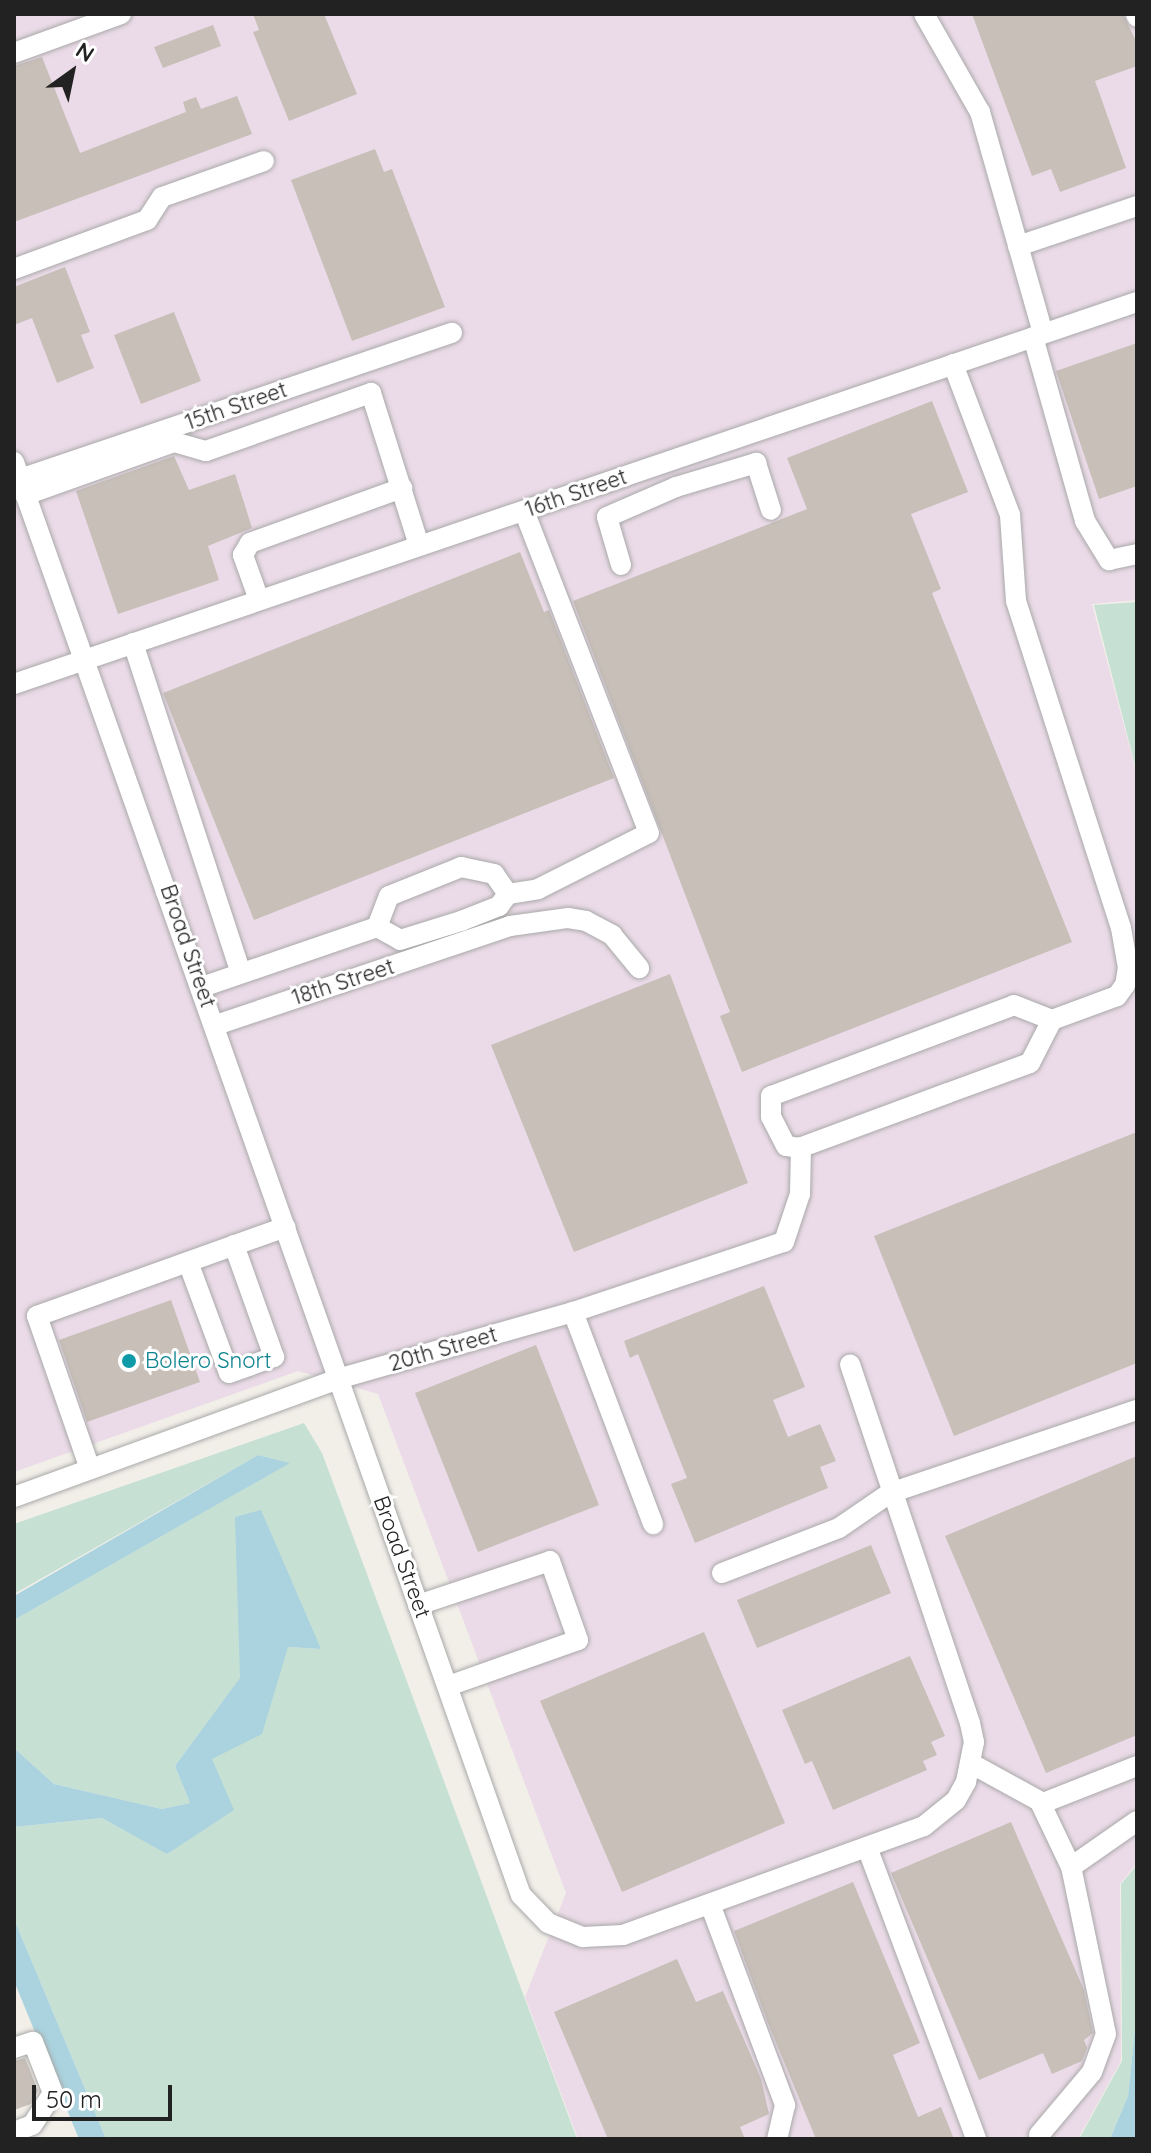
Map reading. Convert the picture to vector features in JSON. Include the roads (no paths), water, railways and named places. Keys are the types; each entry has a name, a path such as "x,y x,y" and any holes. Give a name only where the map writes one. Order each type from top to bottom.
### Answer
{"street":[{"path":"14,53 121,14"},
{"path":"924,14 935,42 980,112 1018,246 1085,521 1109,560 1137,554"},
{"path":"14,269 147,220 162,197 264,161"},
{"path":"1018,246 1137,206"},
{"name":"16th Street","path":"14,684 1137,302"},
{"name":"15th Street","path":"21,493 452,333"},
{"path":"953,364 1010,515 1016,601 1092,832 1128,967 1117,996 1052,1020 1014,1005 771,1096 767,1103 786,1146 801,1147 1030,1063 1052,1020"},
{"path":"21,493 174,442 206,451 371,393 419,545"},
{"path":"670,460 676,487"},
{"path":"621,565 607,517 676,487 756,463 771,510"},
{"path":"259,600 245,549 282,532 402,488"},
{"name":"Broad Street","path":"21,493 86,659 521,1895 548,1923 583,1937 603,1938 710,1904 867,1847 941,1816 956,1800 972,1764 970,1723 890,1493 850,1365"},
{"path":"202,987 377,927 400,940 499,906 508,894 538,889 649,833 524,511"},
{"path":"133,643 241,973"},
{"path":"377,927 389,896 461,867 494,874 508,894"},
{"name":"18th Street","path":"216,1025 510,926 568,918 612,935 639,968"},
{"name":"20th Street","path":"14,1497 338,1379 573,1312 784,1242 800,1194 801,1147"},
{"path":"90,1469 37,1316 286,1227"},
{"path":"188,1262 229,1373 274,1357 234,1245"},
{"path":"573,1312 653,1524"},
{"path":"722,1573 839,1528 890,1493 1137,1410"},
{"path":"418,1605 550,1561 578,1640 448,1686"},
{"path":"972,1764 1040,1802 1071,1867 1106,2034 1092,2072 1039,2135"},
{"path":"1040,1802 1137,1766"},
{"path":"1071,1867 1137,1821"},
{"path":"867,1847 976,2139"},
{"path":"710,1904 785,2105 777,2139"},
{"path":"14,2048 33,2042 53,2093 32,2125 14,2132"}],"water":[{"path":"258,1455 290,1463 14,1620 14,1596"},
{"path":"261,1510 321,1649 288,1647 262,1734 212,1759 234,1810 167,1854 102,1818 14,1827 14,1748 54,1784 162,1809 190,1803 175,1766 240,1678 235,1517"},
{"path":"14,1919 106,2139 79,2139 14,1981"},
{"path":"1137,2010 1137,2139 1110,2139 1128,2096"}],"place":[{"name":"Bolero Snort","path":"129,1361"}]}
